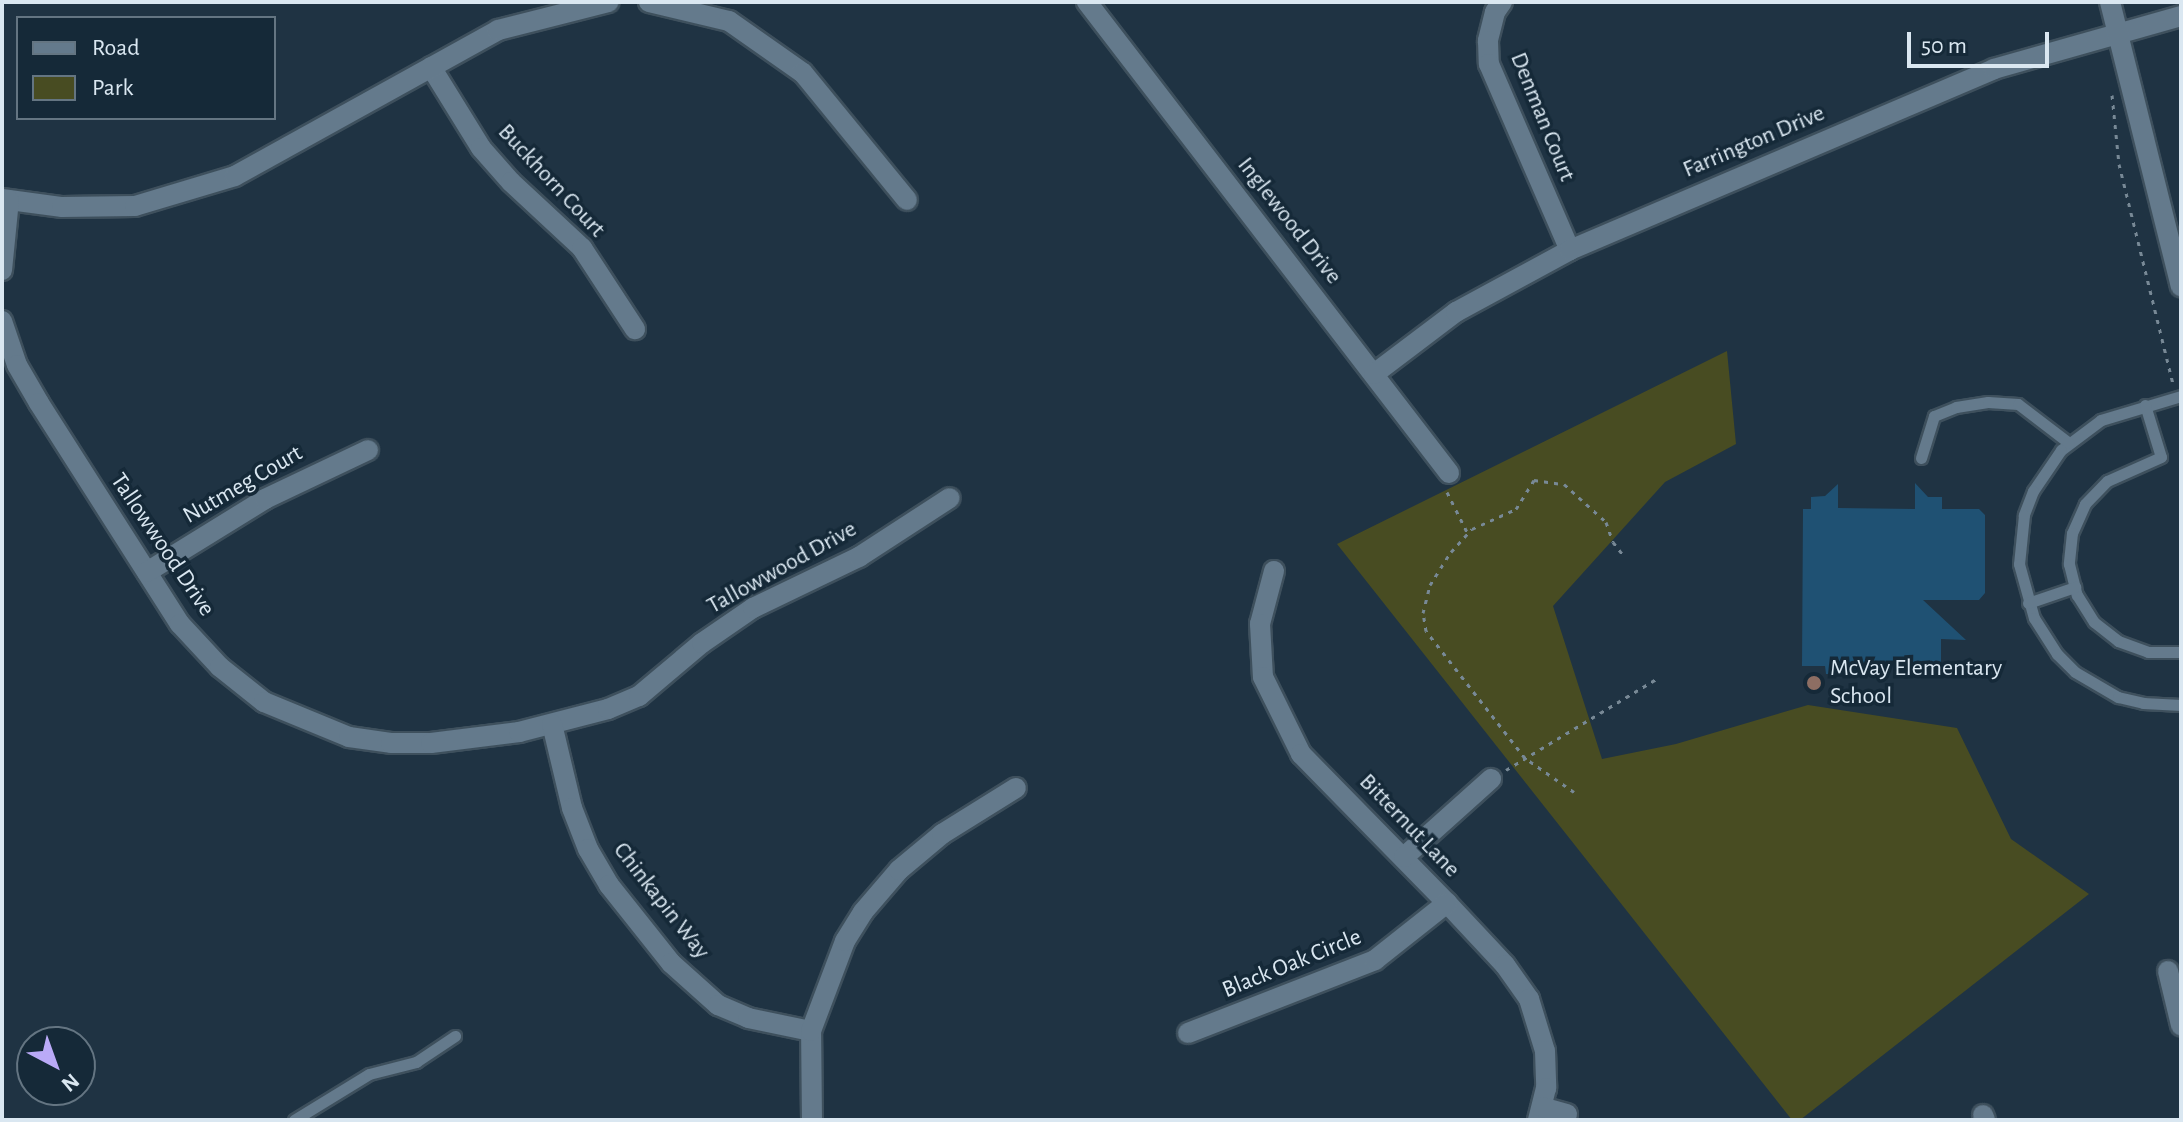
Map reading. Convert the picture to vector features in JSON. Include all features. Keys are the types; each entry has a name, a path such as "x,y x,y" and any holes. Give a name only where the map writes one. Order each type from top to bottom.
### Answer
{"street":[{"path":"2,270 6,199 62,207 135,206 235,176 498,30 609,2"},
{"path":"649,2 729,21 803,73 907,200"},
{"name":"Inglewood Drive","path":"1087,2 1449,473"},
{"name":"Denman Court","path":"1502,2 1495,12 1488,41 1489,64 1570,250"},
{"path":"2110,2 2181,286"},
{"name":"Farrington Drive","path":"1374,374 1456,312 1570,250 1994,69 2181,16"},
{"name":"Buckhorn Court","path":"431,67 481,148 511,182 582,248 635,329"},
{"name":"Tallowwood Drive","path":"2,321 17,365 180,624 220,667 264,702 349,737 391,743 431,743 552,724 608,709 639,696 702,643 753,608 859,557 950,498"},
{"name":"Nutmeg Court","path":"147,572 265,499 368,450"},
{"name":"Bitternut Lane","path":"1274,571 1260,624 1263,677 1301,754 1404,857 1505,965 1536,1015 1547,1069 1540,1113"},
{"name":"Chinkapin Way","path":"552,724 572,808 588,849 609,885 671,963 718,1005 748,1018 811,1031"},
{"path":"1404,857 1491,779"},
{"path":"812,1120 811,1031 845,941 863,912 899,870 942,834 1016,788"},
{"name":"Black Oak Circle","path":"1188,1033 1375,960 1447,903"},
{"path":"2168,971 2181,1025"},
{"path":"1540,1113 1567,1114"}],"lane":[{"path":"2181,396 2101,420 2069,443 2047,469 2024,515 2019,564 2028,603 2042,635 2057,654 2095,686 2143,703 2181,705"},
{"path":"1921,458 1934,416 1956,407 1988,402 2018,404 2069,443"},
{"path":"2145,405 2161,457 2107,481 2085,504 2072,533 2069,564 2075,587 2094,622 2118,641 2148,652 2181,652"},
{"path":"2028,603 2075,587"},
{"path":"294,1120 369,1074 416,1062 455,1036"}],"path":[{"path":"2110,83 2119,164 2172,377"},
{"path":"1449,473 1446,488 1468,534"},
{"path":"1574,792 1525,758 1426,631 1423,613 1430,585 1468,534 1516,509 1534,480 1564,484 1606,522 1613,542 1623,555"},
{"path":"1491,779 1656,679"}],"green space":[{"path":"1727,351 1736,444 1665,482 1553,606 1602,759 1676,744 1808,705 1957,728 2011,839 2089,894 1800,1120 1792,1120 1337,544"}],"building":[{"path":"1915,483 1928,497 1942,497 1942,509 1979,509 1985,515 1985,593 1979,600 1923,600 1966,640 1941,639 1941,666 1856,666 1856,674 1826,674 1825,666 1802,666 1803,509 1811,509 1811,497 1825,496 1838,484 1838,508 1915,509"}],"place":[{"name":"McVay Elementary School","path":"1814,683"}]}
